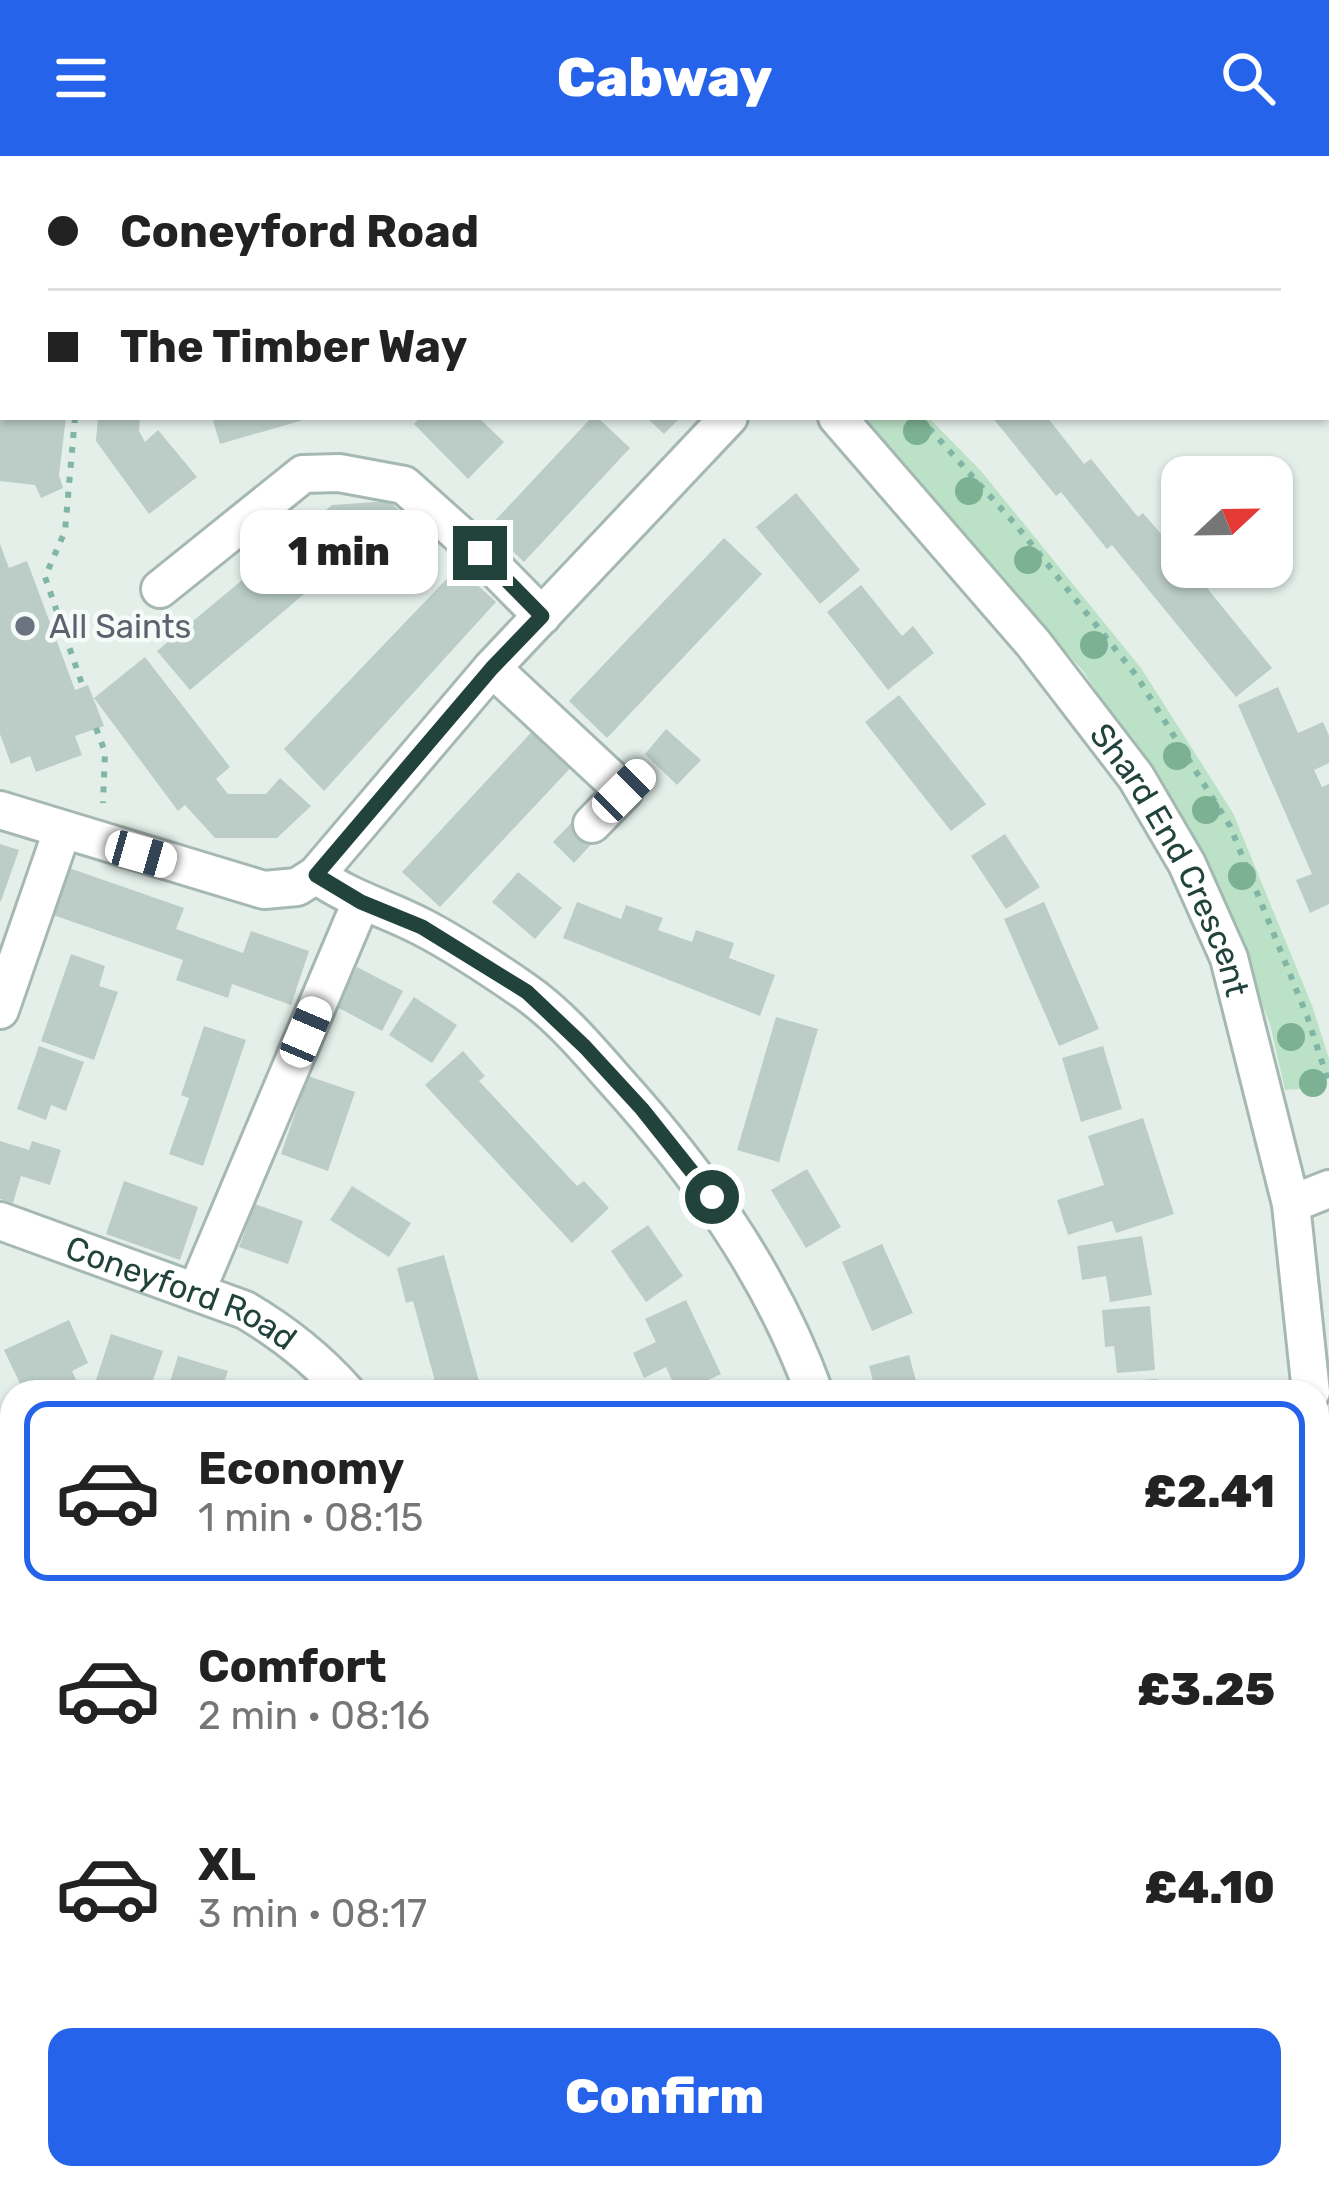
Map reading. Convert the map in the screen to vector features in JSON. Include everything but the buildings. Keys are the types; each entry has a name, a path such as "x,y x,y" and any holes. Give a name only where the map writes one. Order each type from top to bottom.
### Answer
{"street":[{"path":"0,810 264,890 297,887 316,875 492,668 726,420"},
{"name":"Shard End Crescent","path":"840,420 1033,643 1136,777 1187,864 1229,958 1291,1204 1310,1380"},
{"path":"160,589 303,474 339,473 404,485 542,616"},
{"path":"492,668 633,782 592,824"},
{"path":"0,1010 62,831"},
{"path":"316,875 361,902 422,927 527,992 585,1047 712,1197 764,1280 809,1380"},
{"path":"196,1292 361,902"},
{"path":"1291,1204 1329,1190"},
{"name":"Coneyford Road","path":"0,1221 245,1310 280,1330 336,1380"}],"path":[{"path":"75,420 65,531 45,577 83,687"},
{"path":"96,728 105,752 101,843"}],"green space":[{"path":"859,420 931,420 981,471 1141,668 1233,813 1313,1008 1329,1059 1329,1077 1314,1088 1285,1090 1270,1024 1195,839 1083,671"}],"place":[{"name":"All Saints","path":"25,626"}],"route":[{"path":"480,553 542,616 316,875 361,902 422,927 527,992 642,1109 712,1197"}]}
